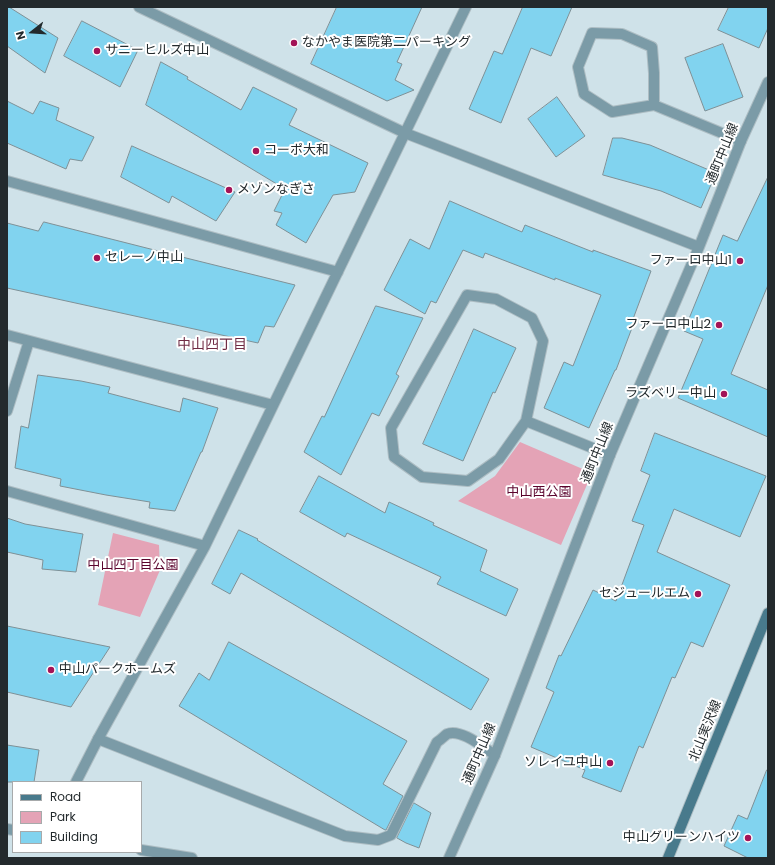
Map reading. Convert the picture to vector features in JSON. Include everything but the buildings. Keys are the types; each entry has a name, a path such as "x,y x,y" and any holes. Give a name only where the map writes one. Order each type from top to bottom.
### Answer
{"street":[{"path":"140,7 405,133 699,247"},
{"path":"77,781 98,739 205,546 466,7"},
{"path":"654,105 652,47 622,34 592,33 578,67 584,94 612,112 654,105 741,141"},
{"name":"通町中山線","path":"449,858 495,755 610,455 699,247 741,141 768,82"},
{"path":"7,181 338,272"},
{"path":"467,296 496,299 532,318 543,341 526,421 499,459 468,481 422,477 394,457 391,428 467,296"},
{"path":"7,335 273,405"},
{"path":"7,411 29,341"},
{"path":"526,421 610,455"},
{"path":"7,491 205,546"},
{"name":"北山実沢線","path":"668,858 768,614"},
{"path":"98,739 345,836 378,840 391,835 438,742 448,733 459,733 472,739 495,755"},
{"path":"142,850 192,858"}],"green space":[{"name":"中山西公園","path":"520,442 592,473 561,545 458,501 495,476"},
{"name":"中山四丁目公園","path":"113,533 159,545 160,570 140,617 98,605"}],"place":[{"name":"なかやま医院第二パーキング","path":"294,43"},
{"name":"サニーヒルズ中山","path":"97,51"},
{"name":"コーポ大和","path":"256,151"},
{"name":"メゾンなぎさ","path":"229,190"},
{"name":"セレーノ中山","path":"97,258"},
{"name":"ファーロ中山1","path":"740,261"},
{"name":"ファーロ中山2","path":"719,325"},
{"name":"ラズベリー中山","path":"724,394"},
{"name":"セジュールエム","path":"698,594"},
{"name":"中山パークホームズ","path":"51,670"},
{"name":"ソレイユ中山","path":"610,763"},
{"name":"中山グリーンハイツ","path":"748,838"}],"district":[{"name":"中山四丁目","path":"212,345"}]}
